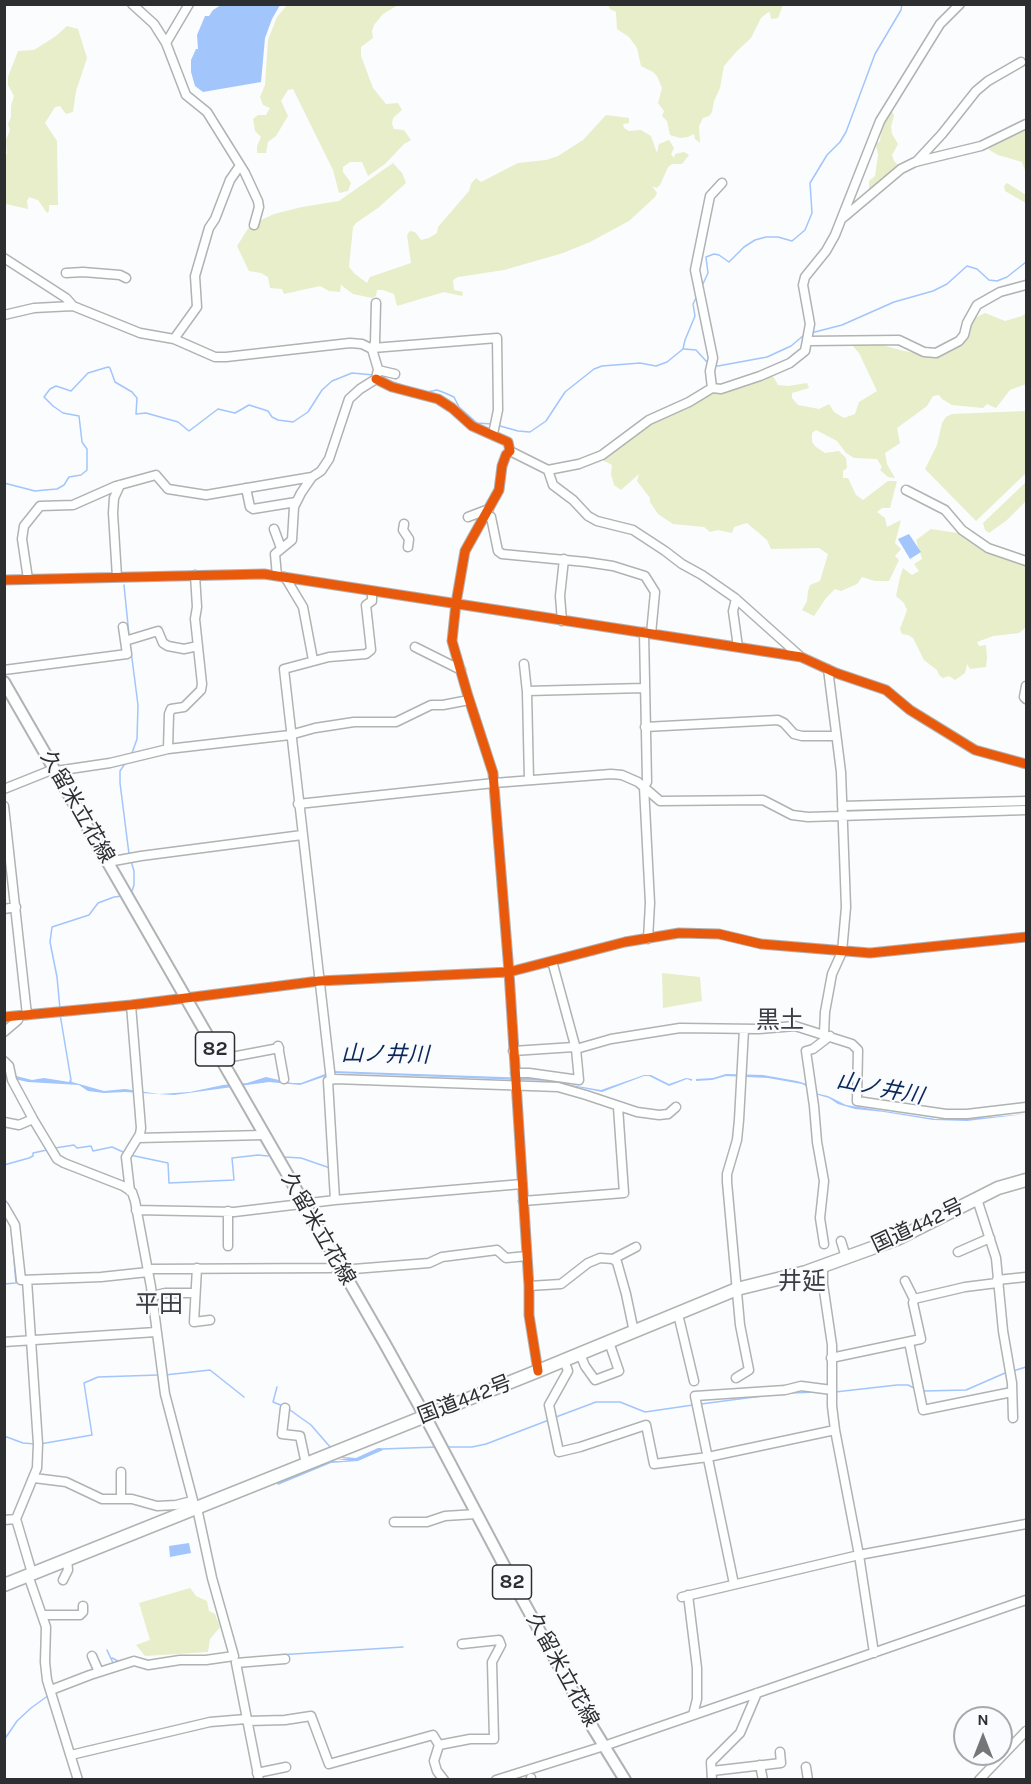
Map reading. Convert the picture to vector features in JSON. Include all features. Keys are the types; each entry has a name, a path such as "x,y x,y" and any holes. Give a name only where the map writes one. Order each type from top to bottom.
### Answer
{"highway":[{"name":"国道442号","path":"4,1585 737,1289 823,1267 897,1239 977,1199 1013,1183 1026,1180"}],"main road":[{"name":"久留米立花線","path":"4,682 425,1416 516,1588 604,1746 625,1779"}],"street":[{"path":"132,4 154,24 166,43 186,95 207,112 239,167 245,173 258,201 259,207 254,225"},
{"path":"166,43 189,4"},
{"path":"510,451 548,470 579,464 602,456 649,420 689,402 712,388 721,389 745,381 790,363 805,351 810,324 803,285 805,277 825,251 843,217 880,121 940,24 960,4"},
{"path":"915,162 942,134 976,91 988,81 1021,62"},
{"path":"843,217 901,169 915,162 981,146 1026,123"},
{"path":"174,339 197,307 195,276 209,228 215,219 230,180 239,167"},
{"path":"712,388 710,371 713,358 695,270 710,196 722,183"},
{"path":"4,258 66,298 73,306"},
{"path":"66,273 91,272 126,278"},
{"path":"808,341 899,340 924,352 936,353 959,341 977,305 1000,292 1026,285"},
{"path":"376,303 373,349 377,375 392,387 438,399 472,426 508,442 510,451"},
{"path":"4,315 34,308 73,306 140,333 174,339 215,357 351,342 373,349 464,339 497,338 498,410 493,434"},
{"path":"313,660 303,607 281,576 275,554 292,540 296,502 312,477 321,471 329,459 349,399 377,375 395,374"},
{"path":"510,451 502,466 499,490 465,551 452,640 493,773 509,972 529,1315 538,1371"},
{"path":"548,470 553,485 573,500 588,516 597,521 633,530 702,575 736,599 801,657"},
{"path":"28,579 22,539 24,526 39,506 73,505 120,485 156,475 168,489 206,495 312,477"},
{"path":"117,577 113,513 114,498 120,485"},
{"path":"246,488 250,507 253,509 296,502"},
{"path":"906,490 945,510 962,530 988,548 1026,561"},
{"path":"468,517 489,509"},
{"path":"484,517 491,517 498,551 502,554 614,566 645,576 655,592 647,633 644,688 647,782 644,787 650,903 648,939"},
{"path":"404,524 404,530 409,539 408,547"},
{"path":"274,529 281,548"},
{"path":"562,621 564,560"},
{"path":"4,580 264,574 801,657 885,690 910,710 975,750 1026,764"},
{"path":"168,749 171,709 184,707 201,690 195,620 197,607 195,575"},
{"path":"334,1200 328,1081 331,1080 284,669 329,657 359,656 371,650 366,605 372,601 372,591"},
{"path":"736,599 733,611 738,647"},
{"path":"4,670 127,654 123,627"},
{"path":"125,640 158,631 163,644 168,646 184,650 198,646"},
{"path":"415,647 461,670"},
{"path":"524,664 527,691 529,780"},
{"path":"824,1244 820,1218 824,1181 806,1051 813,1049 827,1035 825,1011 832,974 842,952 846,907 842,811 828,669"},
{"path":"1026,686 1024,697 1026,699"},
{"path":"527,691 644,688"},
{"path":"4,789 55,770 110,763 168,749 290,735 315,728 354,722 396,722 431,705 469,700"},
{"path":"645,727 778,720 794,734 836,736"},
{"path":"298,804 494,783 611,774 622,775 644,787 660,801 764,800 792,815 808,817 842,811 1026,801"},
{"path":"4,806 15,907 23,1016"},
{"path":"842,811 1026,810"},
{"path":"108,862 302,835"},
{"path":"4,909 15,907"},
{"path":"4,1017 131,1005 319,981 509,972 625,942 679,933 719,934 761,944 870,953 1026,937"},
{"path":"514,1073 579,1080 575,1048 552,960"},
{"path":"52,1693 99,1672 134,1661 148,1665 234,1656 165,1394 148,1270 135,1201 130,1191 126,1157 138,1138 141,1128 131,1005"},
{"path":"4,1032 23,1016"},
{"path":"513,1051 575,1048 611,1039 680,1028 744,1029 795,1026 852,1044 858,1050 857,1101 946,1114 968,1114 1026,1107"},
{"path":"741,1394 735,1377 749,1370 740,1324 727,1174 740,1120 744,1029"},
{"path":"221,1059 279,1047 284,1079"},
{"path":"4,1060 9,1066 12,1080 57,1159 130,1191"},
{"path":"331,1080 558,1087 636,1112 668,1114 676,1107"},
{"path":"523,1201 624,1193 618,1107"},
{"path":"4,1122 19,1125 33,1119"},
{"path":"138,1138 264,1135"},
{"path":"136,1210 247,1211 303,1203 522,1184"},
{"path":"977,1199 996,1258 1012,1392 1012,1418"},
{"path":"4,1206 8,1220 15,1225 21,1280 101,1277 148,1270 340,1268 429,1263 442,1257 497,1250 506,1258 527,1256"},
{"path":"228,1211 228,1246"},
{"path":"958,1252 990,1238"},
{"path":"842,1242 845,1254"},
{"path":"529,1286 561,1284 588,1263 600,1258 613,1259 636,1247"},
{"path":"613,1259 617,1262 626,1294 633,1332"},
{"path":"823,1267 823,1284 832,1345 835,1430 859,1555 874,1653"},
{"path":"197,1268 194,1322 210,1320"},
{"path":"914,1299 965,1287 1026,1277"},
{"path":"27,1280 38,1444 33,1464 34,1478 16,1519 46,1628 45,1662 52,1693 78,1779"},
{"path":"831,1358 921,1339 914,1299 904,1281"},
{"path":"152,1296 165,1293 195,1293"},
{"path":"678,1314 694,1381"},
{"path":"4,1342 156,1332"},
{"path":"580,1354 595,1380 619,1371 609,1342"},
{"path":"909,1342 922,1410 1012,1392"},
{"path":"564,1360 568,1371 549,1405 559,1452 580,1448 646,1425 654,1464 708,1457 835,1430"},
{"path":"734,1584 695,1396 785,1390 801,1386 832,1390"},
{"path":"285,1408 282,1434 300,1436 306,1464"},
{"path":"121,1472 121,1499"},
{"path":"34,1478 66,1482 102,1499 132,1499 158,1506 195,1506"},
{"path":"394,1522 426,1522 446,1516 476,1514"},
{"path":"4,1520 16,1519"},
{"path":"693,1714 697,1700 697,1668 685,1596 859,1555 1026,1524"},
{"path":"63,1580 68,1570 67,1560"},
{"path":"496,1779 604,1746 1026,1600"},
{"path":"43,1615 80,1615 83,1612 83,1606"},
{"path":"439,1744 470,1739 494,1739 492,1662 501,1648 500,1638 462,1644"},
{"path":"92,1656 99,1672"},
{"path":"285,1659 236,1663 258,1776 286,1767"},
{"path":"757,1693 740,1733 711,1762 712,1775 781,1763 780,1752"},
{"path":"71,1755 210,1722 285,1720 311,1716 329,1764 433,1735 439,1744"},
{"path":"979,1779 1026,1731"},
{"path":"439,1744 434,1761 444,1779"},
{"path":"763,1779 764,1754"},
{"path":"806,1767 808,1779"}],"green space":[{"path":"288,4 398,5 383,14 374,25 373,38 361,47 361,56 373,88 386,104 398,103 402,110 393,118 394,129 404,130 411,140 368,176 362,162 350,162 343,167 343,172 351,183 348,191 339,193 333,170 293,89 288,90 281,101 288,116 276,136 268,142 266,153 257,153 261,137 255,131 253,119 258,115 266,115 270,108 263,105 260,97 265,85 268,40 277,17"},
{"path":"608,4 783,5 778,18 771,19 770,12 761,18 751,38 724,66 712,112 703,118 699,126 700,143 695,139 694,134 680,138 670,135 667,121 662,116 664,111 658,103 662,88 657,76 641,66 637,48 629,37 617,29 616,12 610,9"},
{"path":"67,26 78,29 87,58 76,91 73,112 66,114 60,106 55,107 45,123 57,141 58,205 49,205 47,213 38,200 29,197 28,209 6,204 6,140 10,130 8,124 14,96 8,85 8,77 18,51 34,50"},
{"path":"891,110 894,115 892,134 898,144 892,155 899,166 869,192 869,181 875,176 878,155 876,144 880,141 882,125"},
{"path":"606,115 629,118 629,123 623,124 624,128 629,131 641,130 651,136 657,153 659,144 669,140 674,148 671,154 674,158 675,154 684,152 689,155 682,164 672,164 668,167 660,185 657,188 652,186 657,193 655,197 629,221 590,242 563,253 504,270 458,277 453,280 454,290 463,292 462,296 444,292 397,306 394,294 377,290 376,296 372,298 353,294 341,285 340,292 329,291 320,286 284,294 282,289 270,288 268,277 249,271 237,246 249,227 259,221 274,214 302,207 339,201 393,163 402,173 406,183 353,227 349,267 367,283 370,277 411,263 407,235 410,231 415,232 421,240 437,233 438,227 469,191 476,178 481,182 518,163 546,160 558,156 583,140"},
{"path":"1026,126 1026,173 1022,162 998,155 989,150 989,145"},
{"path":"1007,183 1026,195 1026,203 1005,191 1004,186"},
{"path":"985,313 1005,321 1026,313 1026,384 1010,390 996,408 987,404 983,408 952,405 939,395 933,396 927,406 897,428 900,443 885,453 887,464 895,478 888,477 880,470 882,467 877,459 854,458 846,453 837,441 816,430 812,433 812,442 816,447 825,453 839,451 846,458 847,468 843,471 843,478 848,478 856,495 863,500 888,481 897,481 890,508 882,508 877,512 885,518 887,527 901,520 895,543 901,549 895,556 899,560 889,581 875,581 862,577 857,584 841,591 835,589 814,616 802,610 807,601 810,585 820,581 828,554 819,548 771,549 767,540 747,523 734,527 732,533 718,530 710,532 704,527 673,524 658,514 650,498 637,481 639,474 621,490 614,485 611,474 612,465 602,460 653,421 712,392 723,392 773,376 778,385 807,383 809,388 792,393 792,398 798,405 819,409 829,404 834,412 844,418 855,414 859,402 877,391 859,353 851,344 882,345 925,354 945,349 973,319"},
{"path":"1026,411 1026,473 976,521 925,469 937,445 942,423 952,414"},
{"path":"1026,482 1025,502 1007,520 989,533 985,530 983,523"},
{"path":"931,529 964,534 1026,564 1026,627 1019,633 993,636 977,642 979,646 986,645 986,667 970,669 967,664 965,673 955,680 949,676 943,678 939,675 937,670 924,660 913,638 902,634 900,629 907,610 904,603 896,596 900,577 903,568 912,575 919,571 914,564 922,559 916,540"},
{"path":"662,973 700,977 702,1001 663,1008"},
{"path":"190,1588 196,1596 207,1601 209,1611 215,1614 220,1627 210,1639 208,1652 145,1656 136,1645 150,1640 139,1603"}],"water":[{"path":"221,5 280,5 265,38 261,82 203,92 195,86 191,72 191,60 198,49 197,35 205,16 209,16"},
{"path":"909,534 921,552 910,559 898,539"},
{"path":"333,1071 530,1078 601,1090 644,1075 651,1075 669,1084 686,1078 692,1081 687,1079 669,1086 649,1076 644,1076 602,1092 547,1081 335,1073 300,1085 269,1082 174,1095 104,1093 88,1091 79,1085 28,1082 5,1077 5,1074 8,1074 32,1080 44,1078 69,1082 70,1079 72,1082 104,1091 125,1089 159,1094 190,1092 247,1083 266,1077 301,1083"},
{"path":"726,1074 763,1075 797,1081 807,1084 815,1093 828,1096 846,1105 936,1119 1026,1114 967,1121 933,1120 855,1109 811,1093 802,1084 768,1078 726,1076 696,1081 696,1079 713,1078"},
{"path":"378,1448 383,1450 358,1461 331,1463 278,1485 277,1483 330,1461 349,1461 337,1459 356,1458"},
{"path":"189,1543 191,1553 170,1557 169,1546"}],"waterway":[{"path":"702,286 708,273 706,257 719,255 729,262 755,240 778,237 792,241 805,230 812,213 810,183 827,155 846,132 875,54 901,10 902,4"},
{"path":"811,333 842,325 894,302 933,291 947,284 967,266 977,269 989,280 997,281 1007,277 1026,262"},
{"path":"500,426 530,432 546,421 565,392 594,369 602,366 640,363 656,366 667,362 683,349 695,316 693,304 696,298"},
{"path":"714,365 767,357 791,346 804,335"},
{"path":"684,349 696,350 710,363"},
{"path":"4,483 35,491 57,489 64,485 69,477 81,475 87,470 87,449 82,442 79,416 63,413 44,397 50,389 56,386 71,391 88,373 108,367 115,382 132,392 137,398 136,414 146,413 178,422 189,431 218,409 235,413 249,405 268,411 278,420 293,422 308,412 322,390 332,381 352,373 374,375"},
{"path":"387,380 402,385"},
{"path":"427,392 437,390 454,397 459,407 477,423 492,424"},
{"path":"124,585 129,635"},
{"path":"130,643 138,705 137,739 132,753"},
{"path":"126,762 120,771 120,783 129,854"},
{"path":"131,861 134,871 132,891"},
{"path":"60,1009 50,942 52,927 89,915 98,903 123,896"},
{"path":"60,1014 71,1080"},
{"path":"55,1148 74,1145 77,1148 91,1146 93,1151 112,1147 123,1152"},
{"path":"4,1165 47,1150"},
{"path":"130,1155 168,1163 169,1183 234,1180 232,1158 268,1156"},
{"path":"284,1157 301,1158 330,1168"},
{"path":"4,1196 7,1204"},
{"path":"4,1284 16,1283 11,1224"},
{"path":"1013,1371 1026,1367"},
{"path":"165,1375 210,1370 244,1397"},
{"path":"924,1391 966,1390 1005,1373"},
{"path":"40,1444 92,1435 84,1383 98,1377 158,1375"},
{"path":"835,1392 897,1385 908,1385 914,1388"},
{"path":"277,1387 273,1402 283,1406"},
{"path":"790,1393 816,1392"},
{"path":"701,1404 762,1396"},
{"path":"556,1417 596,1402 620,1402 645,1412 693,1405"},
{"path":"290,1410 311,1425 331,1448"},
{"path":"448,1447 472,1447 486,1444 549,1420"},
{"path":"4,1436 23,1443 35,1444"},
{"path":"382,1449 437,1447"},
{"path":"278,1655 403,1647"},
{"path":"107,1650 113,1663"},
{"path":"112,1658 120,1662"},
{"path":"4,1740 17,1721 49,1695"}],"cycle path":[{"path":"376,379 392,387 438,399 472,426 508,442 510,451 502,466 499,490 465,551 452,641 493,773 509,972 529,1315 538,1371"},
{"path":"4,580 264,574 801,657 836,673 886,690 910,710 975,750 1026,764"},
{"path":"4,1017 131,1005 319,981 509,972 625,942 679,933 719,934 761,944 870,953 1026,937"}],"district":[{"name":"黒土","path":"780,1021"},
{"name":"井延","path":"802,1282"},
{"name":"平田","path":"159,1305"}],"water label":[{"name":"山ノ井川","path":"385,1055"},
{"name":"山ノ井川","path":"880,1089"}]}
